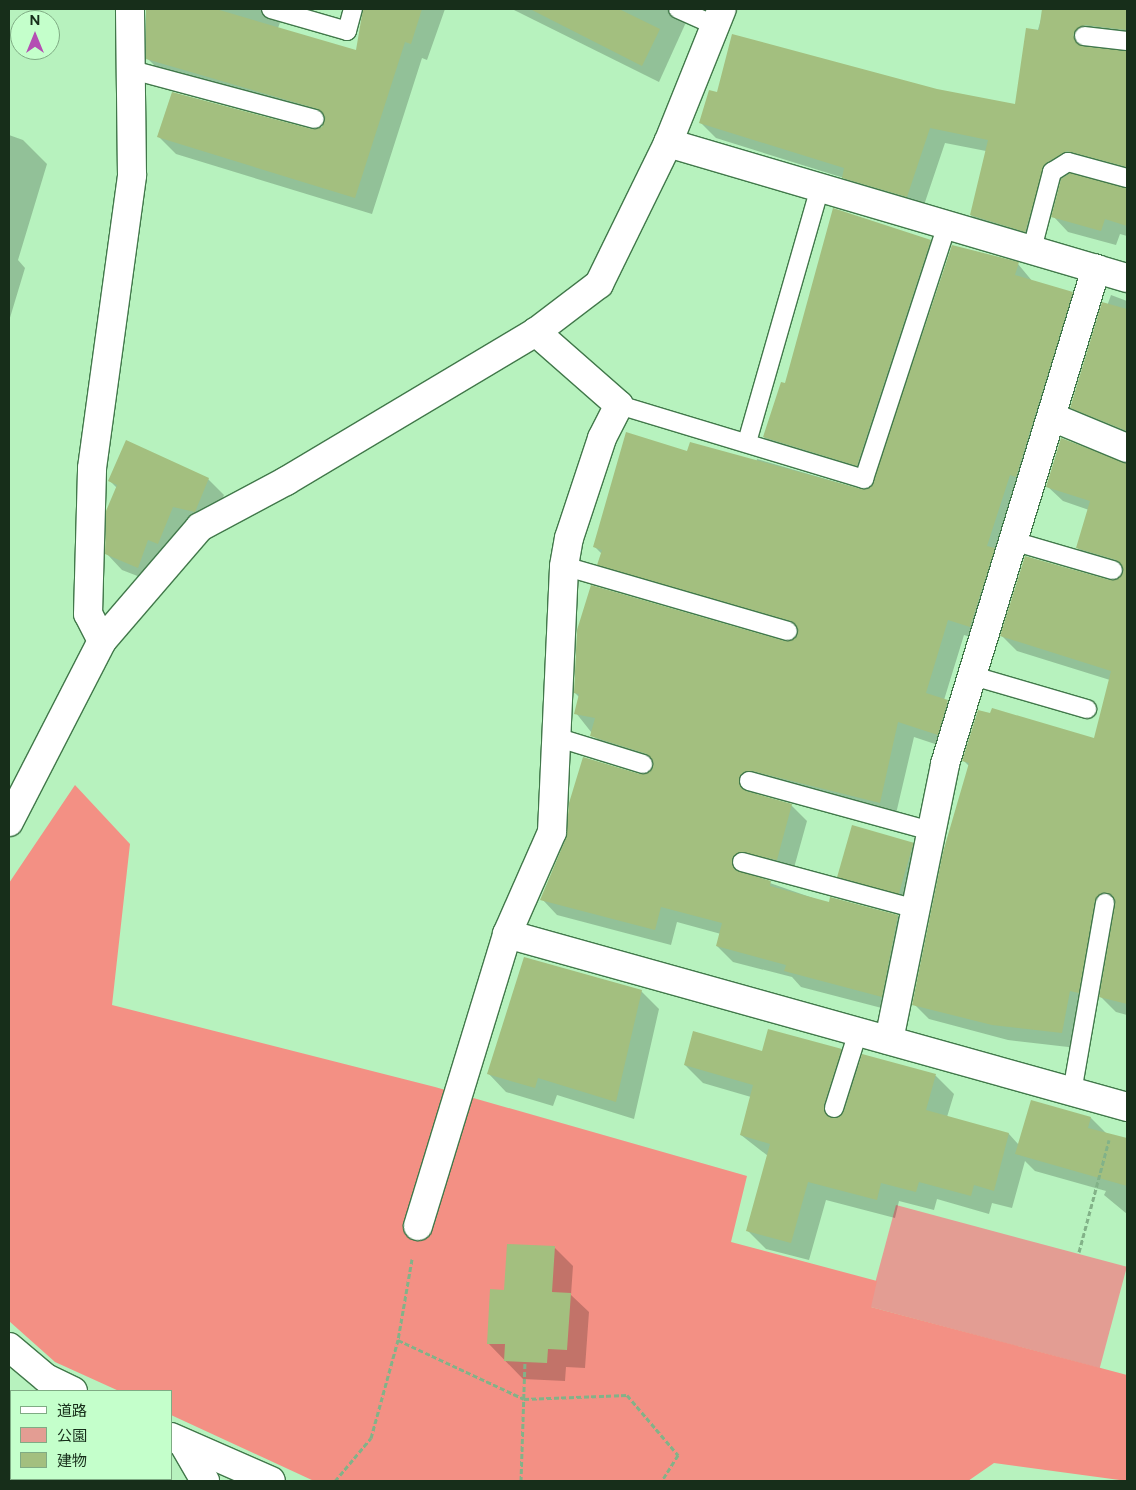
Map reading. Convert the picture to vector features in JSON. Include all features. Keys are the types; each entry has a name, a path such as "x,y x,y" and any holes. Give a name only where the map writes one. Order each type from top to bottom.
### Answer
{"street":[{"path":"102,641 88,614 92,468 132,175 130,9"},
{"path":"9,822 102,641 200,527 286,482 536,332 599,284 668,143 719,17"},
{"path":"668,143 1127,278"},
{"path":"889,1040 931,831 970,675 1052,417 1096,268"},
{"path":"418,1226 507,934 552,832 559,738 564,566 602,438 619,406 536,332"},
{"path":"1052,417 1127,448"},
{"path":"507,934 1123,1106"},
{"path":"9,1347 46,1378 72,1390"},
{"path":"177,1440 205,1481"},
{"path":"177,1440 271,1481"}],"lane":[{"path":"271,9 347,31 353,9"},
{"path":"678,9 719,17"},
{"path":"1084,36 1127,41"},
{"path":"132,70 315,119"},
{"path":"1032,249 1052,172 1068,162 1127,178"},
{"path":"747,442 820,188"},
{"path":"619,406 747,442 864,479 947,225"},
{"path":"1013,541 1113,570"},
{"path":"564,566 788,632"},
{"path":"970,675 1087,709"},
{"path":"559,738 643,764"},
{"path":"749,781 931,831"},
{"path":"742,862 916,910"},
{"path":"1072,1092 1105,903"},
{"path":"834,1108 858,1032"}],"path":[{"path":"1079,1252 1123,1106"},
{"path":"335,1481 370,1438 398,1340 418,1226"},
{"path":"398,1340 524,1399 627,1395 678,1455 662,1481"},
{"path":"521,1481 525,1362"}],"green space":[{"path":"896,1205 1127,1267 1100,1368 869,1306"}],"shaded area":[{"path":"75,785 130,844 112,1005 435,1087 747,1176 731,1242 877,1281 871,1307 1127,1375 1127,1481 994,1463 968,1481 314,1481 172,1415 172,1390 117,1390 55,1362 9,1321 9,883"}],"building":[{"path":"146,9 216,9 356,50 363,9 422,9 411,44 405,42 355,198 157,137 172,92 312,129 322,127 325,117 318,109 146,59"},
{"path":"530,9 619,9 660,29 642,66"},
{"path":"1042,9 1127,9 1127,30 1085,25 1073,35 1082,46 1127,51 1127,167 1067,151 1046,163 1025,232 970,215 988,140 930,128 907,197 842,178 844,168 699,123 709,90 717,92 732,34 937,89 1015,104 1026,28 1039,30"},
{"path":"1070,173 1127,188 1127,226 1105,219 1101,231 1051,217 1061,179"},
{"path":"833,208 931,240 857,466 763,437 781,382 785,383"},
{"path":"952,245 1019,262 1015,275 1073,292 1016,477 1010,475 987,546 995,548 970,627 948,620 926,693 948,700 938,735 898,722 880,803 752,771 739,779 746,791 792,804 777,860 740,852 732,859 735,870 771,881 770,886 829,902 830,897 898,915 882,997 784,971 786,965 716,946 722,923 661,907 655,930 540,900 566,838 569,803 583,757 640,774 653,767 647,754 590,736 595,718 574,714 579,694 574,693 577,630 591,585 785,641 798,633 791,621 597,565 602,550 593,547 626,432 687,451 690,442 861,489 871,487"},
{"path":"1102,302 1127,309 1127,431 1070,408"},
{"path":"1061,438 1127,463 1127,1004 1099,997 1115,904 1112,895 1102,893 1095,901 1079,993 1070,991 1062,1033 992,1025 912,1005 943,852 969,763 962,761 978,710 990,713 992,708 1094,738 1111,671 1000,636 1025,556 1110,580 1123,573 1116,560 1076,548 1090,501 1046,487"},
{"path":"126,440 209,478 195,512 173,507 158,544 148,540 138,568 105,554 106,511 117,485 108,481"},
{"path":"852,825 914,843 899,895 837,877"},
{"path":"524,957 642,990 616,1102 538,1078 535,1088 487,1074"},
{"path":"768,1029 842,1049 824,1105 831,1118 844,1111 862,1054 936,1074 926,1110 1009,1133 994,1191 974,1185 971,1196 919,1182 916,1192 881,1183 877,1200 808,1182 791,1243 746,1231 770,1144 740,1135 753,1085 684,1065 693,1031 762,1051"},
{"path":"1031,1100 1091,1117 1088,1128 1127,1138 1127,1186 1015,1154"},
{"path":"507,1244 555,1246 552,1292 571,1293 567,1350 548,1349 547,1363 504,1361 505,1344 487,1344 490,1289 504,1290"}]}
